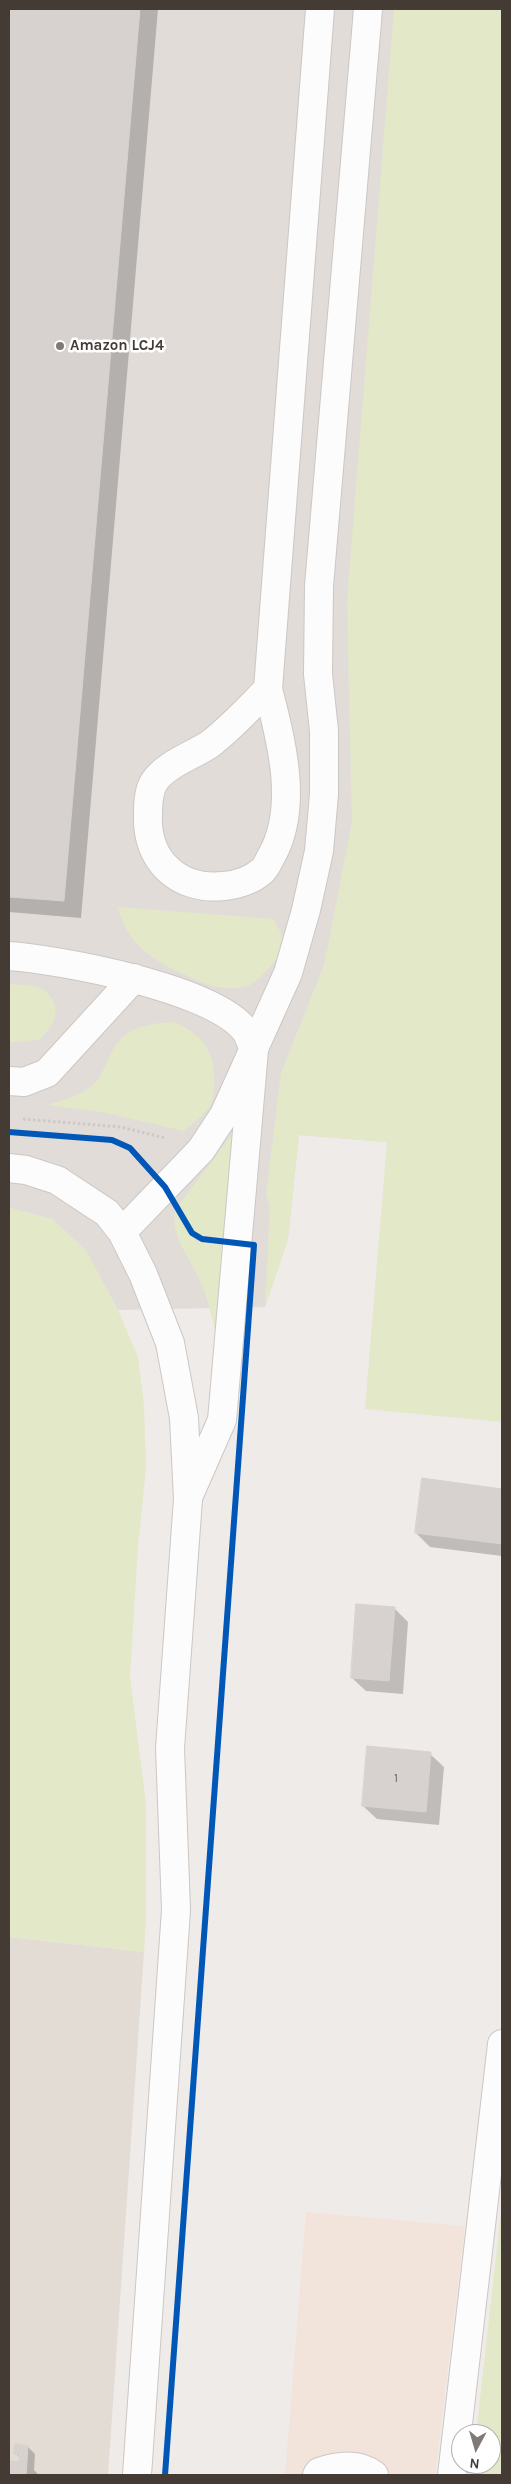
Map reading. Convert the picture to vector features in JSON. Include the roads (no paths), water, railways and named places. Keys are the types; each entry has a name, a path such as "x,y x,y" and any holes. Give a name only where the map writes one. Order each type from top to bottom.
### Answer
{"lane":[{"path":"268,689 210,743 166,770 154,782 148,798 148,827 154,852 173,875 190,884 208,888 237,885 263,871 278,843 286,796 277,723 268,689 320,9"},
{"path":"122,1232 196,1155 224,1115 288,973 306,910 319,851 324,794 324,731 318,674 319,586 368,9"},
{"path":"9,956 44,960 134,978 223,1012 245,1030 254,1050 222,1420 188,1499"},
{"path":"9,1081 24,1082 48,1073 134,978"},
{"path":"9,1168 26,1170 58,1180 106,1213 122,1232 144,1274 170,1343 184,1418 188,1499 170,1748 176,1910 138,2475"},
{"path":"452,2475 502,2044"},
{"path":"317,2475 319,2472 336,2467 366,2468 374,2475"}],"place":[{"name":"Amazon LCJ4","path":"60,346"}]}
